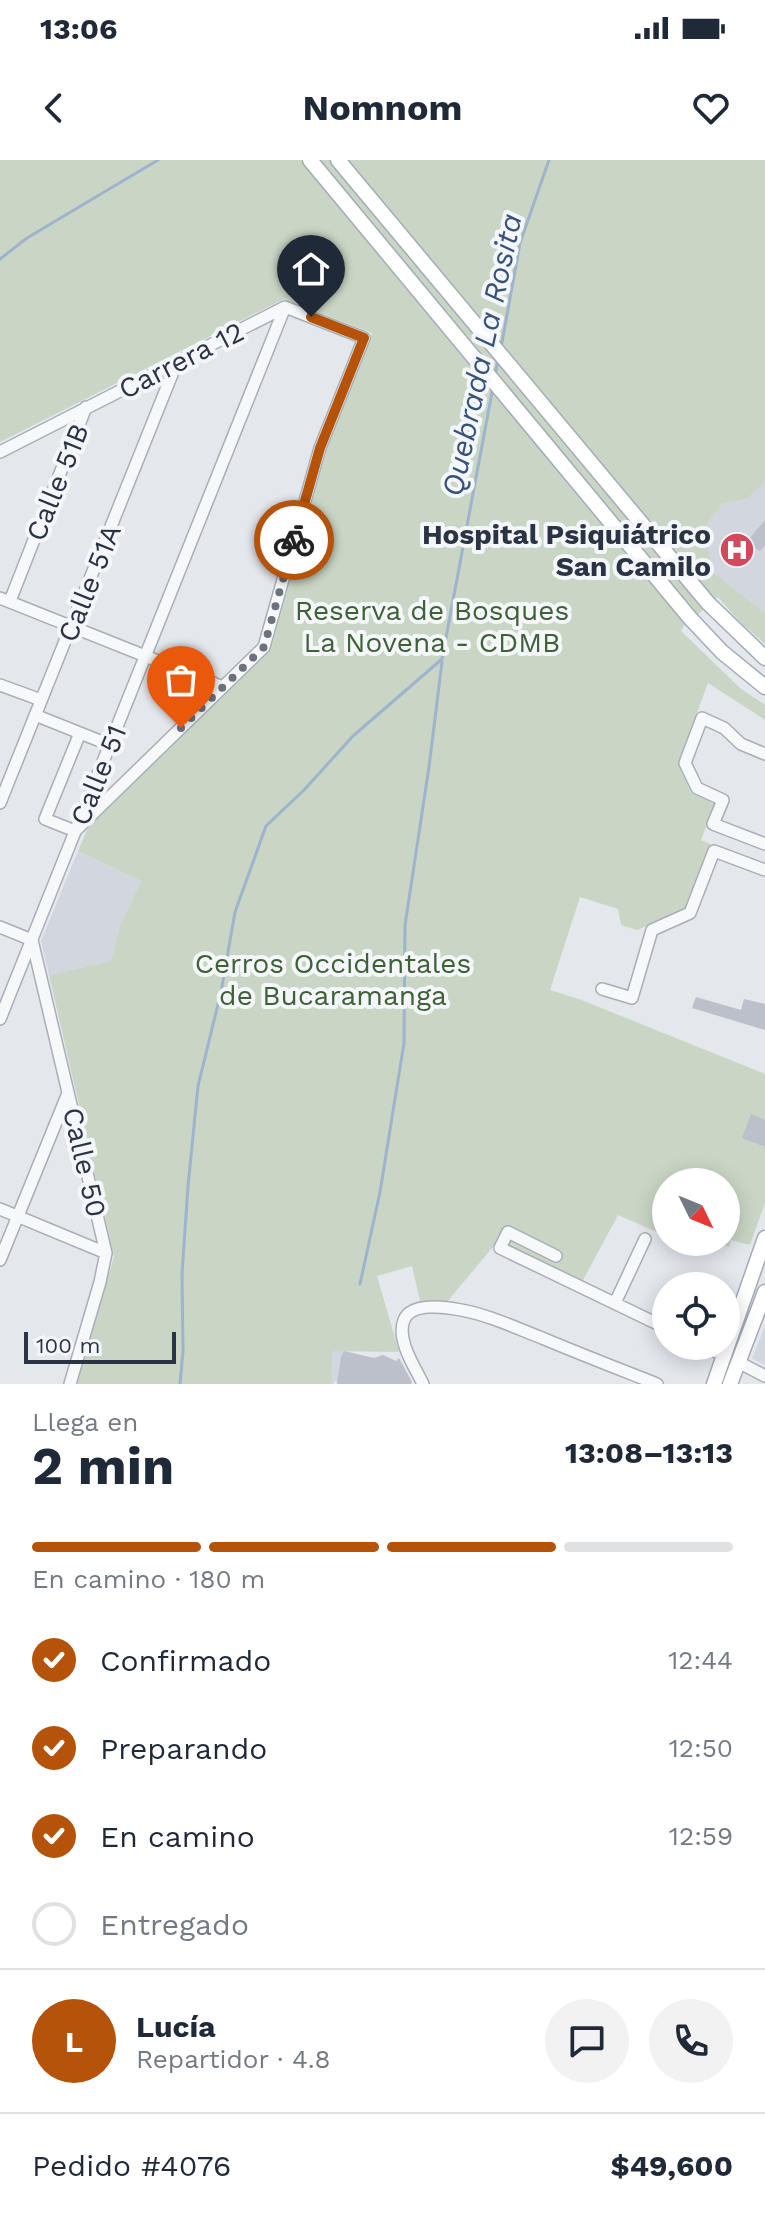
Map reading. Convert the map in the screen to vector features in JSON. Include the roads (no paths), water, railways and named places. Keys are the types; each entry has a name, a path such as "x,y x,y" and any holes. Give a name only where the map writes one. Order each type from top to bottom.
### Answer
{"main road":[{"path":"310,160 690,618 722,652 765,687"},
{"path":"338,160 708,603 765,658"},
{"path":"740,1330 765,1238"},
{"path":"740,1343 765,1292"},
{"path":"714,1384 731,1360"},
{"path":"730,1384 732,1360"}],"street":[{"path":"80,733 45,819 75,831 264,647 320,448 364,338 285,307"},
{"name":"Carrera 12","path":"0,451 285,307"},
{"name":"Calle 51","path":"0,1019 285,307"},
{"name":"Calle 51A","path":"0,803 177,362"},
{"name":"Calle 51B","path":"5,600 86,407"},
{"path":"5,600 223,687"},
{"path":"0,685 41,700"},
{"path":"35,715 110,745"},
{"path":"765,754 741,744 724,728 702,718 685,763 697,788 723,800 713,824 765,844"},
{"path":"602,989 632,998 652,930 690,913 714,851 765,870"},
{"path":"0,927 32,940"},
{"name":"Calle 50","path":"32,940 106,1253 70,1384"},
{"path":"0,1260 68,1092"},
{"path":"0,1209 106,1253"},
{"path":"556,1256 508,1232 500,1248 652,1321"},
{"path":"615,1303 645,1239"},
{"path":"423,1384 404,1340 403,1329 407,1315 423,1308 470,1312 497,1320 657,1384"},
{"path":"734,1360 765,1376"}],"waterway":[{"path":"0,259 27,238 158,160"},
{"name":"Quebrada La Rosita","path":"501,348 520,243 549,160"},
{"name":"Quebrada La Rosita","path":"495,376 498,359"},
{"name":"Quebrada La Rosita","path":"180,1384 182,1274 198,1086 221,992 235,912 266,826 353,736 442,659 493,387"},
{"path":"360,1284 380,1192 404,1043 405,925 442,662"}],"place":[{"name":"Hospital Psiquiátrico San Camilo","path":"737,550"}],"park label":[{"name":"Reserva de Bosques La Novena - CDMB","path":"432,626"},
{"name":"Cerros Occidentales de Bucaramanga","path":"333,979"}]}
